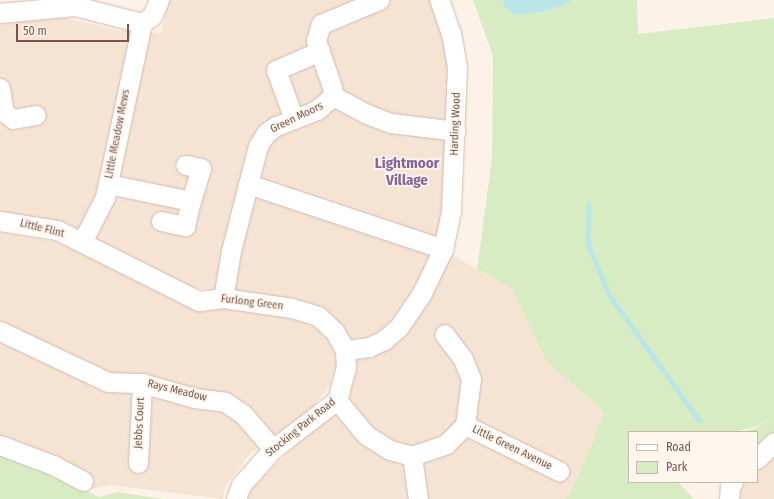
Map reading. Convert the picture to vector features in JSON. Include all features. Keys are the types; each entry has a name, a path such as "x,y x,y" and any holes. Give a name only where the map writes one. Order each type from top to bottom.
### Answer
{"street":[{"path":"0,13 75,6 142,23 152,16 159,0"},
{"name":"Green Moors","path":"223,298 231,251 258,146 266,133 294,119 317,110 333,96 332,87 316,41 321,24 379,0"},
{"name":"Harding Wood","path":"345,350 369,347 384,340 399,326 422,293 443,249 452,210 456,131 457,66 451,34 439,0"},
{"name":"Little Meadow Mews","path":"82,242 105,197 142,23"},
{"path":"294,119 276,70 282,66 320,51"},
{"path":"0,88 4,112 13,119 36,115"},
{"path":"333,96 367,114 392,123 456,131"},
{"path":"161,221 185,226 201,168 186,164"},
{"path":"108,184 191,201"},
{"path":"248,184 443,249"},
{"name":"Little Flint","path":"0,221 57,230 82,242"},
{"name":"Furlong Green","path":"82,242 186,296 199,300 223,298 292,308 318,316 335,332 345,350"},
{"name":"Rays Meadow","path":"0,331 108,382 142,383 194,398 225,402 243,414 273,449"},
{"name":"Little Green Avenue","path":"412,456 446,444 465,425 471,379 464,360 444,334"},
{"name":"Stocking Park Road","path":"236,499 241,485 273,449 337,400 344,382 345,350"},
{"name":"Jebbs Court","path":"138,463 142,383"},
{"path":"337,400 366,435 390,450 412,456 418,499"},
{"name":"Little Green Avenue","path":"465,425 559,471"},
{"path":"758,458 774,442"},
{"path":"0,445 53,465 83,481"},
{"path":"729,499 730,486 732,483"}],"shaded area":[{"path":"169,0 446,0 459,38 450,254 512,289 546,361 604,412 578,477 566,499 248,499 249,490 319,423 350,398 355,347 332,315 283,297 183,287 71,225 0,212 0,24 61,17 116,30 161,33"},
{"path":"0,232 73,245 228,307 310,321 326,333 338,358 330,385 311,409 250,454 225,487 223,499 111,485 88,490 20,459 0,453"},
{"path":"774,436 774,499 728,499 730,483 758,483 758,447"}],"green space":[{"path":"473,0 502,0 505,8 515,15 541,12 565,5 573,0 637,0 638,34 774,18 774,437 758,449 758,431 745,431 756,428 769,418 757,426 740,431 628,431 628,483 679,483 694,499 566,499 578,477 604,412 546,361 512,289 477,269 492,159 493,56"},
{"path":"0,453 20,459 99,497 117,492 163,499 0,499"}],"water":[{"path":"502,0 573,0 565,5 541,12 515,15 505,8"}],"waterway":[{"path":"589,204 588,244 610,296 699,420"}],"district":[{"name":"Lightmoor Village","path":"407,172"}]}
